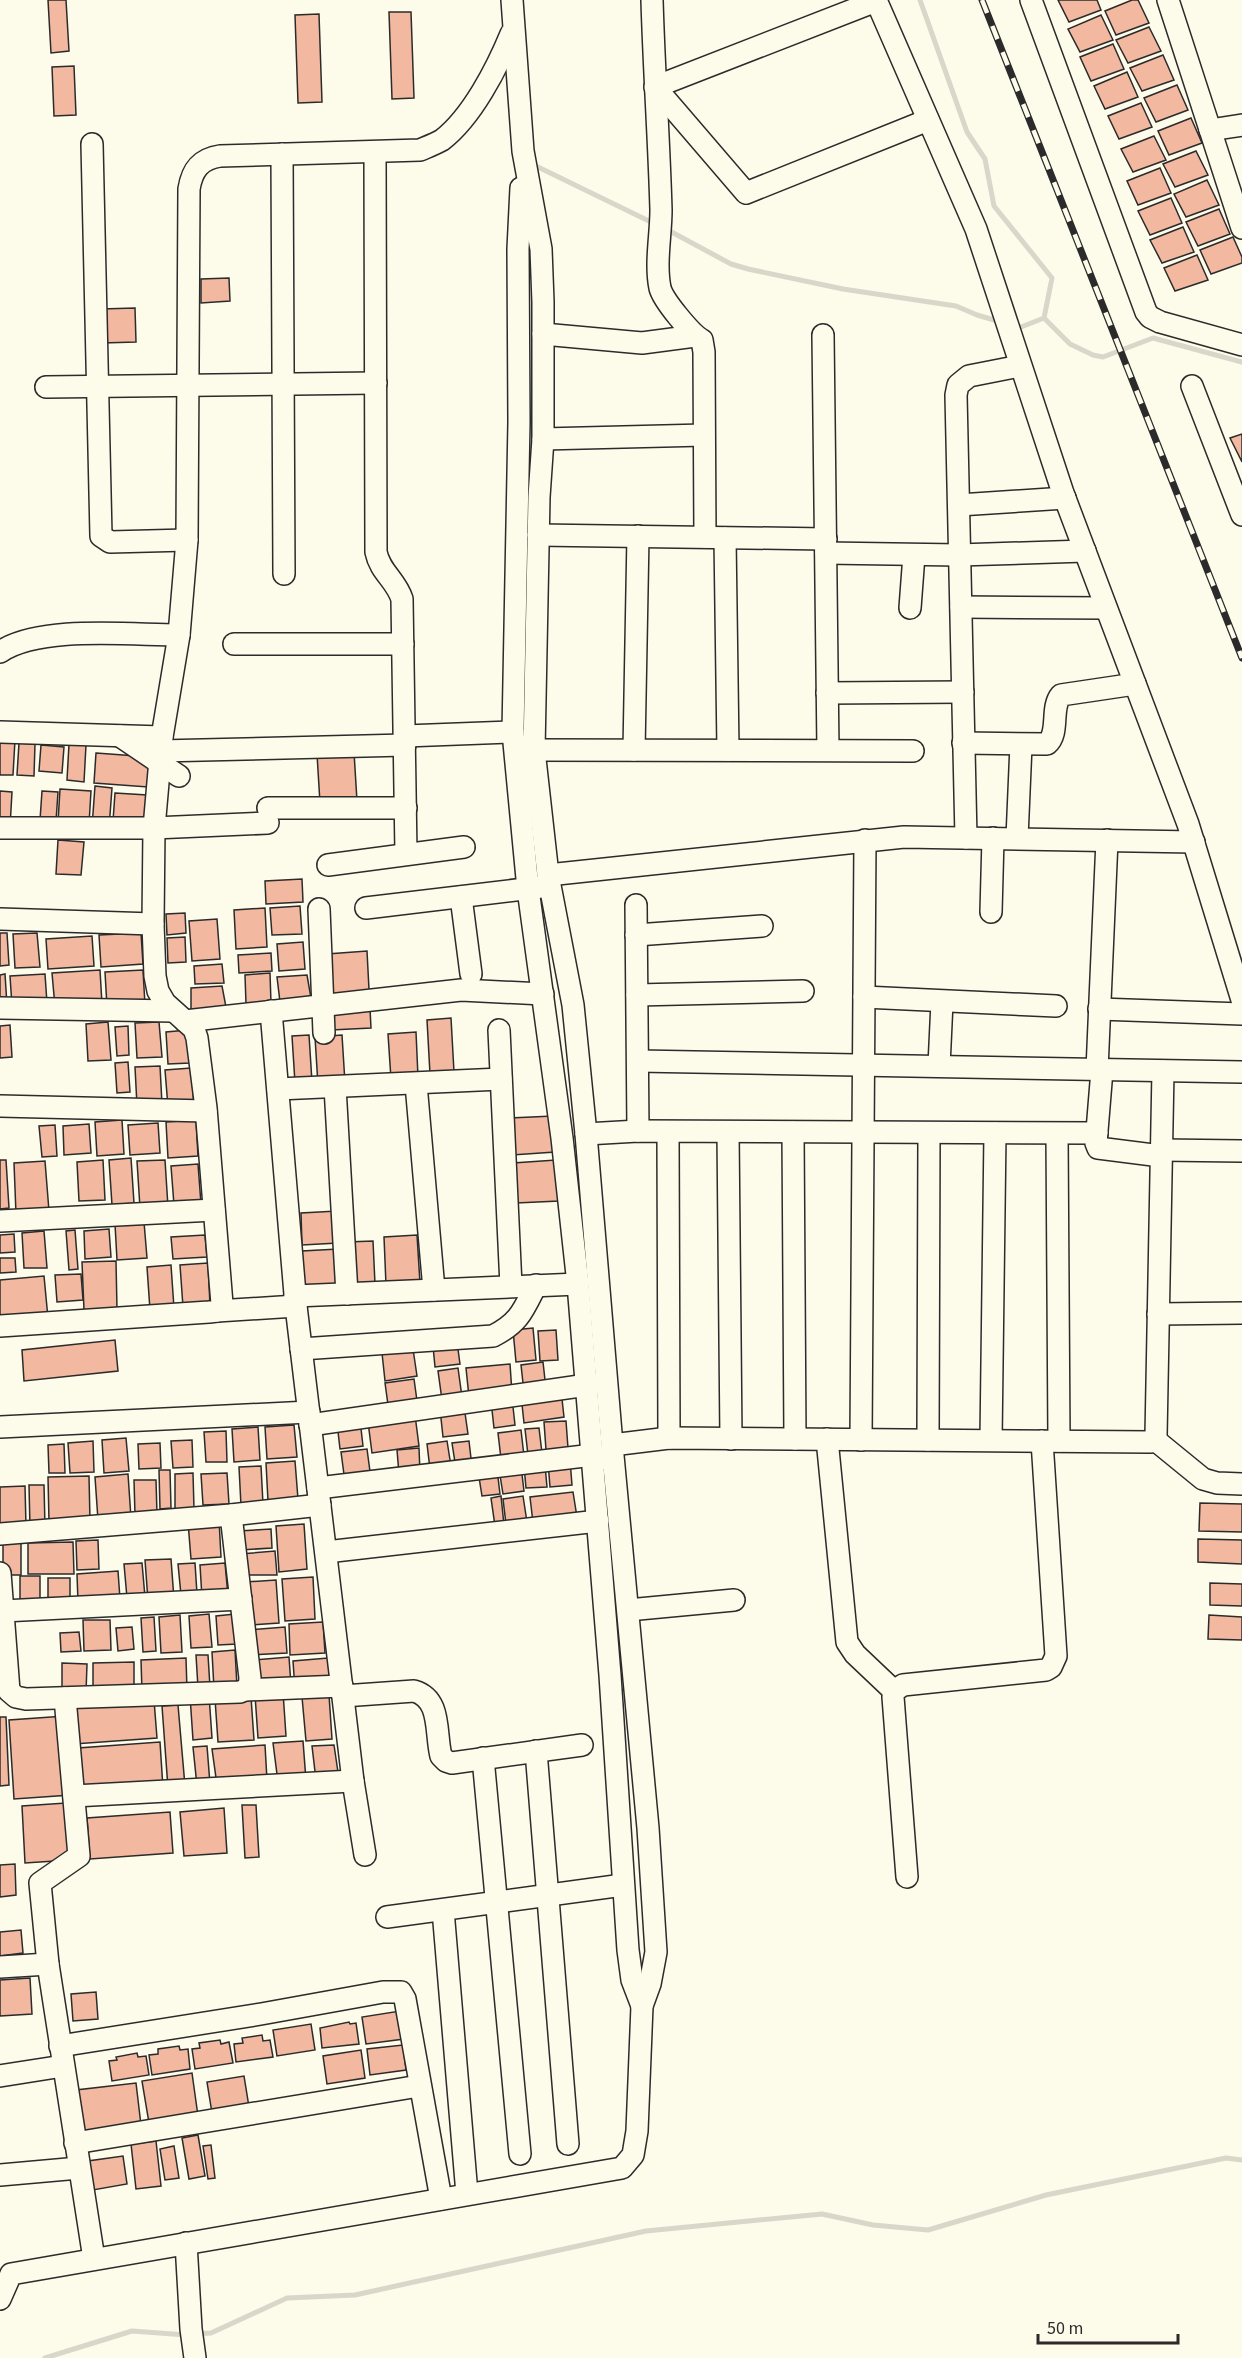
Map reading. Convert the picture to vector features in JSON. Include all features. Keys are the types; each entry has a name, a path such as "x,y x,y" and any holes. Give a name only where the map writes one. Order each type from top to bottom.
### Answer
{"street":[{"path":"1,2294 11,2274 622,2168 633,2156 638,2131 642,2006 650,1984 656,1952 648,1828 573,1005 549,881 534,750 538,535 543,439 541,249 523,151 512,0"},
{"path":"652,0 661,211 660,288 664,300 695,336 702,340 704,352 704,435 715,538 728,750"},
{"path":"1031,0 1146,312 1160,322 1242,345"},
{"path":"1168,0 1242,228"},
{"path":"655,87 876,1 976,229 1065,498 1194,842 1242,1000"},
{"path":"217,1311 222,1304 206,1111 197,1038 194,1029 165,1004 158,991 155,976 153,924 154,828 161,750 179,635 187,540 189,189 191,176 198,166 209,158 420,150 441,140 464,117 500,61 513,27"},
{"path":"655,87 746,193 928,120"},
{"path":"1210,130 1242,125"},
{"path":"92,144 101,536 110,542 187,540"},
{"path":"523,151 518,249 519,422 513,732 528,889 562,1138 578,1284 610,1675 622,1886 632,1980 642,2006"},
{"path":"375,152 376,552 378,563 398,588 402,598 406,854"},
{"path":"282,154 284,574"},
{"path":"543,334 642,343 695,336"},
{"path":"823,334 828,750"},
{"path":"966,838 956,395 958,385 969,376 1020,366"},
{"path":"46,387 376,383"},
{"path":"1192,386 1242,515"},
{"path":"543,439 704,435"},
{"path":"959,505 1065,498"},
{"path":"538,535 715,538 914,555 1085,551"},
{"path":"634,750 638,536"},
{"path":"910,608 914,555"},
{"path":"961,607 1106,608"},
{"path":"0,652 23,640 56,635 179,635"},
{"path":"234,645 403,644"},
{"path":"963,743 1043,745 1050,742 1057,701 1064,694 1135,684"},
{"path":"827,693 963,693"},
{"path":"0,732 120,736 161,750 405,741 513,732"},
{"path":"1017,838 1021,745"},
{"path":"161,750 179,777"},
{"path":"534,750 913,751"},
{"path":"0,828 154,828 268,816 406,808"},
{"path":"366,908 528,889 549,881 910,836 1194,842"},
{"path":"991,912 993,838"},
{"path":"861,1440 865,840"},
{"path":"1107,840 1099,1009 1096,1146 1101,1150 1161,1153 1242,1151"},
{"path":"328,865 464,847"},
{"path":"461,897 471,974"},
{"path":"636,905 638,1131"},
{"path":"319,909 324,1033"},
{"path":"0,919 153,924"},
{"path":"636,935 762,926"},
{"path":"0,1008 179,1016 271,1011 461,990 543,994"},
{"path":"637,994 803,991"},
{"path":"864,997 1056,1006"},
{"path":"939,1066 942,1002"},
{"path":"1099,1009 1242,1014"},
{"path":"271,1011 301,1348 353,1781 365,1855"},
{"path":"499,1030 511,1286"},
{"path":"638,1061 1242,1072"},
{"path":"1154,1439 1163,1071"},
{"path":"278,1089 501,1079"},
{"path":"416,1084 434,1290"},
{"path":"335,1087 347,1294"},
{"path":"0,1106 206,1111"},
{"path":"586,1134 638,1131 1097,1133"},
{"path":"668,1132 669,1438"},
{"path":"728,1132 731,1439"},
{"path":"793,1132 795,1439"},
{"path":"928,1440 929,1133"},
{"path":"991,1440 995,1133"},
{"path":"907,1877 894,1691 903,1685 1046,1670 1054,1662 1056,1656 1050,1441 1058,1134"},
{"path":"0,1221 214,1210"},
{"path":"0,1326 217,1311 347,1294 578,1284"},
{"path":"301,1348 493,1336 510,1327 520,1317 536,1285"},
{"path":"1158,1314 1242,1312"},
{"path":"0,1427 310,1418 587,1385"},
{"path":"0,1534 231,1515 319,1496 613,1453 669,1438 1146,1443 1154,1439"},
{"path":"827,1439 847,1642 855,1654 894,1691"},
{"path":"1154,1439 1203,1479 1217,1484 1242,1484"},
{"path":"231,1515 250,1678 249,1688 245,1690"},
{"path":"326,1552 598,1521"},
{"path":"0,1573 4,1674 9,1691 16,1697 65,1698 245,1690 414,1691 424,1694 434,1709 441,1756 452,1763 582,1745"},
{"path":"3,1611 241,1599"},
{"path":"628,1610 734,1600"},
{"path":"65,1698 79,1856 40,1883 48,1964 61,2056 94,2259"},
{"path":"536,1751 568,2144"},
{"path":"483,1758 520,2154"},
{"path":"74,1796 353,1781"},
{"path":"387,1917 622,1886"},
{"path":"443,1910 467,2194"},
{"path":"0,1967 48,1964"},
{"path":"0,2076 61,2056 261,2014 394,1991 401,1992 405,1999 441,2199"},
{"path":"75,2143 420,2086"},
{"path":"0,2175 79,2168"},
{"path":"186,2243 195,2358"}],"building":[{"path":"48,0 66,0 69,51 51,53"},
{"path":"1058,0 1097,0 1101,10 1069,22"},
{"path":"1132,0 1138,0 1149,23 1116,35 1105,11"},
{"path":"389,12 411,12 414,98 392,99"},
{"path":"319,14 322,102 298,103 295,15"},
{"path":"1101,15 1113,40 1080,52 1068,29"},
{"path":"1149,27 1161,51 1128,63 1116,40"},
{"path":"1113,44 1124,69 1091,81 1080,57"},
{"path":"1163,55 1174,80 1142,91 1130,68"},
{"path":"74,66 76,115 54,116 52,67"},
{"path":"1127,72 1138,97 1105,109 1094,86"},
{"path":"1177,85 1188,110 1156,122 1144,98"},
{"path":"1141,103 1152,127 1119,139 1108,116"},
{"path":"1191,118 1202,143 1169,155 1158,131"},
{"path":"1154,136 1166,160 1133,172 1121,149"},
{"path":"1196,151 1208,175 1175,187 1163,164"},
{"path":"1160,168 1171,193 1138,205 1127,181"},
{"path":"1207,180 1219,205 1186,217 1174,194"},
{"path":"1171,198 1182,223 1150,235 1138,211"},
{"path":"1219,209 1230,234 1198,246 1186,222"},
{"path":"1183,227 1194,252 1162,263 1150,240"},
{"path":"1233,237 1242,257 1242,263 1211,274 1200,250"},
{"path":"1197,255 1208,280 1175,291 1164,268"},
{"path":"229,278 230,301 201,303 201,279"},
{"path":"135,308 136,342 102,343 101,309"},
{"path":"1242,434 1242,462 1230,438"},
{"path":"0,740 15,740 13,775 0,775"},
{"path":"19,743 35,744 34,776 17,775"},
{"path":"69,744 86,745 84,782 67,780"},
{"path":"41,745 64,747 62,773 39,771"},
{"path":"354,752 357,801 320,803 317,754"},
{"path":"96,753 150,757 148,787 94,783"},
{"path":"95,786 112,788 109,828 92,827"},
{"path":"60,789 91,791 89,824 58,822"},
{"path":"0,791 12,792 10,827 0,826"},
{"path":"42,791 58,792 56,821 40,820"},
{"path":"115,793 147,795 145,823 113,821"},
{"path":"58,840 84,842 81,875 56,874"},
{"path":"302,879 303,902 266,904 265,881"},
{"path":"300,906 302,934 272,935 270,908"},
{"path":"265,908 267,947 236,949 234,910"},
{"path":"185,913 186,933 167,935 166,914"},
{"path":"217,919 220,959 192,961 189,921"},
{"path":"0,933 7,933 9,965 0,966"},
{"path":"37,933 40,967 15,968 13,934"},
{"path":"141,933 143,964 101,967 99,935"},
{"path":"92,936 94,966 48,969 46,939"},
{"path":"185,937 186,962 168,963 167,938"},
{"path":"303,942 305,969 279,971 277,944"},
{"path":"367,951 371,1028 331,1030 327,954"},
{"path":"271,953 272,971 239,973 238,955"},
{"path":"222,964 224,983 195,984 194,966"},
{"path":"100,970 102,1004 55,1007 52,973"},
{"path":"143,970 145,1005 107,1007 105,972"},
{"path":"270,973 271,1003 246,1004 245,975"},
{"path":"5,974 7,1005 0,1006 0,975"},
{"path":"45,974 47,1003 12,1006 10,976"},
{"path":"307,975 311,998 280,1002 277,977"},
{"path":"222,986 226,1007 191,1011 191,988"},
{"path":"451,1018 454,1072 430,1074 427,1020"},
{"path":"108,1022 111,1060 88,1061 86,1024"},
{"path":"159,1022 162,1057 137,1058 135,1023"},
{"path":"10,1025 12,1057 0,1058 0,1026"},
{"path":"128,1026 129,1055 117,1056 115,1027"},
{"path":"188,1030 190,1063 168,1064 166,1032"},
{"path":"416,1032 418,1077 391,1079 388,1034"},
{"path":"309,1035 312,1082 295,1083 292,1036"},
{"path":"342,1035 345,1083 318,1085 315,1037"},
{"path":"128,1062 130,1092 117,1093 115,1063"},
{"path":"160,1066 162,1104 137,1106 135,1067"},
{"path":"191,1068 194,1105 168,1107 165,1070"},
{"path":"553,1116 555,1152 512,1155 510,1118"},
{"path":"122,1120 124,1154 97,1156 95,1122"},
{"path":"196,1120 198,1156 168,1158 166,1122"},
{"path":"158,1123 160,1153 130,1155 128,1125"},
{"path":"89,1124 91,1153 64,1155 63,1126"},
{"path":"55,1125 57,1156 42,1157 39,1126"},
{"path":"131,1158 134,1203 112,1205 109,1160"},
{"path":"0,1160 6,1160 9,1208 0,1209"},
{"path":"103,1160 105,1200 79,1201 77,1162"},
{"path":"165,1160 168,1207 140,1208 137,1161"},
{"path":"556,1160 559,1201 516,1203 513,1163"},
{"path":"45,1161 49,1211 16,1214 14,1163"},
{"path":"198,1164 201,1204 174,1205 171,1166"},
{"path":"337,1211 338,1243 302,1245 301,1213"},
{"path":"144,1222 147,1258 117,1260 115,1224"},
{"path":"109,1229 111,1257 85,1259 84,1231"},
{"path":"75,1230 78,1269 69,1270 66,1231"},
{"path":"44,1231 47,1268 24,1268 22,1233"},
{"path":"14,1234 15,1252 0,1253 0,1235"},
{"path":"205,1235 207,1257 173,1259 171,1237"},
{"path":"417,1235 420,1283 386,1285 384,1237"},
{"path":"373,1241 375,1284 349,1286 347,1242"},
{"path":"338,1249 341,1288 304,1290 302,1251"},
{"path":"0,1258 15,1258 16,1272 0,1273"},
{"path":"116,1261 117,1309 84,1310 82,1262"},
{"path":"208,1263 210,1305 183,1307 180,1265"},
{"path":"171,1265 174,1308 150,1310 147,1267"},
{"path":"81,1274 83,1300 57,1302 55,1275"},
{"path":"44,1276 48,1318 0,1322 0,1280"},
{"path":"533,1328 536,1360 516,1362 513,1330"},
{"path":"556,1330 558,1360 540,1361 538,1331"},
{"path":"115,1340 118,1371 24,1381 22,1350"},
{"path":"457,1342 460,1364 435,1367 433,1346"},
{"path":"413,1349 417,1376 385,1381 382,1353"},
{"path":"543,1362 546,1389 524,1392 521,1365"},
{"path":"510,1364 512,1393 469,1397 466,1368"},
{"path":"458,1368 462,1397 442,1400 438,1371"},
{"path":"414,1379 418,1408 389,1412 385,1383"},
{"path":"561,1390 564,1417 524,1423 521,1395"},
{"path":"512,1398 515,1425 494,1428 491,1401"},
{"path":"464,1406 468,1434 443,1437 440,1409"},
{"path":"415,1415 419,1446 372,1453 368,1422"},
{"path":"360,1420 363,1446 340,1449 337,1423"},
{"path":"566,1421 568,1448 546,1450 544,1422"},
{"path":"294,1425 297,1457 267,1459 265,1427"},
{"path":"258,1427 260,1460 234,1462 232,1429"},
{"path":"539,1428 542,1453 528,1455 525,1429"},
{"path":"521,1430 524,1456 501,1459 498,1433"},
{"path":"226,1431 227,1462 206,1462 204,1432"},
{"path":"126,1438 129,1471 104,1473 102,1440"},
{"path":"192,1440 193,1467 173,1468 171,1441"},
{"path":"93,1441 94,1472 70,1473 68,1443"},
{"path":"447,1441 451,1466 430,1469 427,1444"},
{"path":"469,1441 472,1467 456,1469 452,1443"},
{"path":"160,1443 161,1468 139,1469 138,1444"},
{"path":"64,1444 65,1473 49,1473 48,1445"},
{"path":"419,1448 420,1473 399,1474 397,1450"},
{"path":"367,1449 371,1479 345,1482 341,1452"},
{"path":"570,1460 572,1485 550,1487 548,1462"},
{"path":"295,1461 298,1499 268,1501 266,1463"},
{"path":"545,1465 547,1487 526,1488 524,1466"},
{"path":"261,1466 263,1504 241,1506 239,1467"},
{"path":"521,1466 524,1491 503,1494 499,1469"},
{"path":"497,1469 500,1494 482,1496 478,1471"},
{"path":"159,1470 170,1470 171,1508 160,1509"},
{"path":"193,1473 194,1509 175,1510 175,1474"},
{"path":"227,1473 229,1504 203,1505 201,1474"},
{"path":"128,1474 131,1518 98,1520 95,1477"},
{"path":"89,1476 90,1521 49,1522 48,1477"},
{"path":"134,1480 156,1480 157,1514 135,1515"},
{"path":"29,1485 44,1485 45,1527 30,1528"},
{"path":"25,1486 26,1526 0,1527 0,1487"},
{"path":"573,1492 577,1517 533,1523 530,1497"},
{"path":"501,1496 504,1525 495,1526 491,1498"},
{"path":"523,1496 527,1522 506,1524 503,1499"},
{"path":"1200,1503 1242,1504 1242,1532 1199,1531"},
{"path":"219,1520 221,1557 191,1559 188,1522"},
{"path":"304,1524 307,1569 279,1572 276,1526"},
{"path":"271,1529 272,1548 240,1550 238,1531"},
{"path":"1198,1539 1242,1540 1242,1564 1198,1562"},
{"path":"98,1540 99,1569 77,1570 76,1541"},
{"path":"21,1542 21,1575 3,1575 3,1543"},
{"path":"73,1542 74,1574 28,1574 28,1543"},
{"path":"275,1551 277,1575 241,1575 240,1554"},
{"path":"171,1559 174,1599 148,1601 145,1560"},
{"path":"142,1563 145,1597 127,1598 124,1564"},
{"path":"195,1563 197,1594 181,1595 178,1564"},
{"path":"225,1563 228,1596 202,1598 200,1565"},
{"path":"118,1571 120,1599 78,1602 77,1574"},
{"path":"20,1576 40,1576 40,1601 20,1601"},
{"path":"313,1577 315,1619 285,1621 282,1579"},
{"path":"48,1578 70,1578 70,1604 48,1604"},
{"path":"276,1580 279,1623 249,1625 246,1582"},
{"path":"1210,1583 1242,1584 1242,1606 1210,1605"},
{"path":"209,1614 212,1647 191,1648 189,1616"},
{"path":"235,1614 237,1644 218,1645 216,1616"},
{"path":"180,1615 182,1652 161,1653 159,1617"},
{"path":"1209,1615 1242,1617 1242,1640 1208,1639"},
{"path":"154,1617 156,1651 143,1652 141,1618"},
{"path":"83,1620 110,1620 111,1650 84,1651"},
{"path":"323,1622 325,1653 290,1655 289,1624"},
{"path":"132,1627 134,1649 118,1651 116,1628"},
{"path":"285,1627 287,1653 251,1655 249,1630"},
{"path":"79,1632 81,1651 61,1652 60,1633"},
{"path":"235,1650 237,1687 214,1689 212,1652"},
{"path":"196,1655 208,1655 210,1687 198,1688"},
{"path":"289,1657 291,1685 256,1687 254,1660"},
{"path":"186,1658 187,1690 142,1692 141,1660"},
{"path":"328,1658 330,1688 295,1690 293,1661"},
{"path":"134,1662 134,1691 93,1691 93,1663"},
{"path":"62,1663 87,1664 86,1693 62,1692"},
{"path":"283,1692 286,1736 258,1738 255,1695"},
{"path":"209,1695 212,1738 193,1740 190,1696"},
{"path":"329,1695 332,1739 306,1741 302,1697"},
{"path":"251,1697 254,1740 218,1742 215,1699"},
{"path":"154,1700 157,1738 74,1744 72,1706"},
{"path":"178,1705 185,1786 168,1788 162,1706"},
{"path":"65,1716 71,1795 14,1799 9,1720"},
{"path":"0,1717 6,1717 9,1785 0,1786"},
{"path":"303,1741 306,1780 278,1782 273,1743"},
{"path":"160,1742 163,1788 81,1794 78,1748"},
{"path":"265,1745 267,1780 217,1785 212,1749"},
{"path":"334,1745 339,1779 316,1780 312,1746"},
{"path":"207,1746 210,1784 197,1786 193,1747"},
{"path":"66,1803 70,1860 25,1863 22,1806"},
{"path":"242,1805 256,1805 259,1857 245,1858"},
{"path":"224,1808 227,1853 184,1856 180,1812"},
{"path":"170,1812 173,1853 90,1859 87,1818"},
{"path":"15,1864 16,1895 0,1897 0,1865"},
{"path":"21,1930 23,1953 0,1956 0,1932"},
{"path":"30,1978 32,2014 0,2016 0,1980"},
{"path":"96,1992 98,2019 73,2021 71,1994"},
{"path":"400,2011 404,2039 366,2044 362,2017"},
{"path":"349,2022 350,2024 356,2023 359,2044 322,2048 320,2028"},
{"path":"311,2024 315,2050 277,2056 273,2030"},
{"path":"262,2035 263,2041 270,2040 273,2057 236,2062 234,2044 243,2043 242,2038"},
{"path":"220,2040 221,2044 229,2042 233,2063 195,2069 192,2049 200,2048 199,2043"},
{"path":"403,2045 406,2070 370,2075 367,2049"},
{"path":"179,2046 180,2050 188,2049 190,2069 152,2075 149,2055 158,2054 158,2049"},
{"path":"361,2050 365,2078 327,2084 323,2056"},
{"path":"137,2053 138,2057 146,2056 149,2075 112,2081 109,2061 117,2060 116,2057"},
{"path":"192,2073 198,2116 149,2123 142,2081"},
{"path":"244,2076 249,2107 212,2113 207,2082"},
{"path":"136,2083 141,2125 82,2132 76,2090"},
{"path":"198,2135 205,2176 189,2179 182,2138"},
{"path":"156,2141 161,2186 136,2189 131,2144"},
{"path":"211,2145 215,2178 208,2179 203,2146"},
{"path":"174,2146 179,2178 165,2180 160,2149"},
{"path":"123,2156 127,2184 93,2190 88,2161"}],"waterway":[{"path":"920,0 967,132 985,159 994,206 1052,278 1044,318 1070,344 1093,355 1103,357 1153,338 1242,362"},
{"path":"538,167 655,224"},
{"path":"666,229 731,264 748,269 843,289 956,306 1001,322"},
{"path":"1013,325 1021,327 1044,318"},
{"path":"195,2334 211,2333 287,2298 355,2295 646,2231 822,2214 873,2225 928,2230 1046,2195 1226,2158 1242,2160"},
{"path":"45,2358 132,2331 186,2335"}],"railway":[{"path":"982,0 1242,658"}]}
